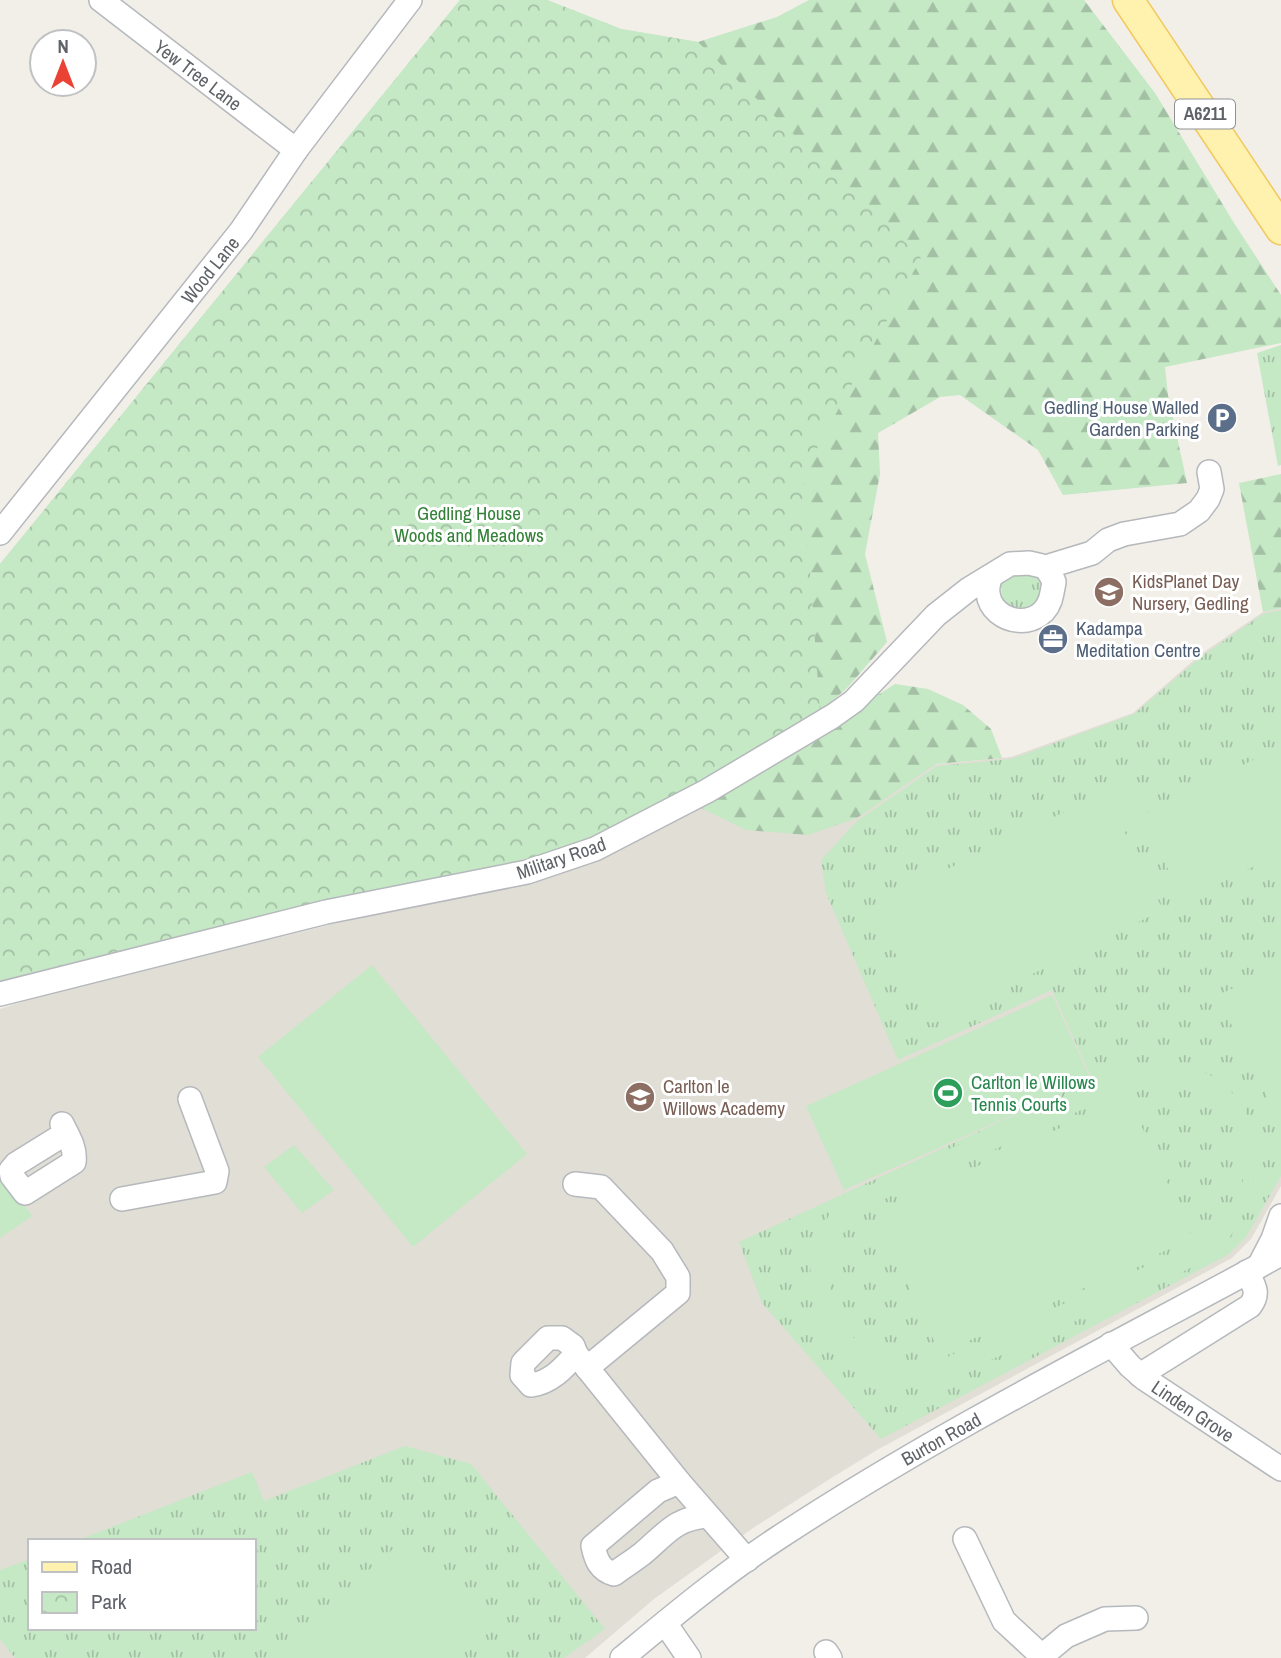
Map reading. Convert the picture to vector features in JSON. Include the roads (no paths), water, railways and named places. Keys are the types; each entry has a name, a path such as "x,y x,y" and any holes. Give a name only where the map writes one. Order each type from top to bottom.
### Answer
{"main road":[{"name":"A6211","path":"1128,0 1281,229"}],"street":[{"name":"Wood Lane","path":"0,533 241,231 296,150 410,0"},
{"name":"Yew Tree Lane","path":"115,5 296,150"},
{"path":"990,577 988,593 993,607 1015,621 1038,617 1050,603 1054,583 1046,567 1092,553 1108,540 1124,534 1180,524 1199,511 1208,499 1212,489 1209,472"},
{"name":"Military Road","path":"0,994 326,912 527,873 595,849 707,791 833,716 854,701 936,615 1010,564 1029,563 1046,567"},
{"path":"122,1199 215,1182 217,1171 190,1099"},
{"path":"575,1184 601,1187 658,1234 662,1251 678,1276 678,1293 581,1361 679,1482 747,1560"},
{"path":"1140,1375 1250,1306 1256,1298 1257,1290 1253,1269 1273,1240 1281,1216"},
{"name":"Burton Road","path":"622,1658 747,1560 912,1454 1281,1254"},
{"name":"Linden Grove","path":"1111,1344 1140,1375 1281,1469"},
{"path":"679,1482 658,1490 593,1546 596,1561 607,1572 614,1574 679,1522 691,1517 708,1516"},
{"path":"965,1539 1004,1621 1044,1657 1066,1636 1121,1611"},
{"path":"665,1623 689,1658"}],"place":[{"name":"Gedling House Walled Garden Parking","path":"1222,418"},
{"name":"KidsPlanet Day Nursery, Gedling","path":"1109,592"},
{"name":"Kadampa Meditation Centre","path":"1053,639"},
{"name":"Carlton le Willows Tennis Courts","path":"948,1093"},
{"name":"Carlton le Willows Academy","path":"640,1097"}],"park label":[{"name":"Gedling House Woods and Meadows","path":"469,524"}]}
